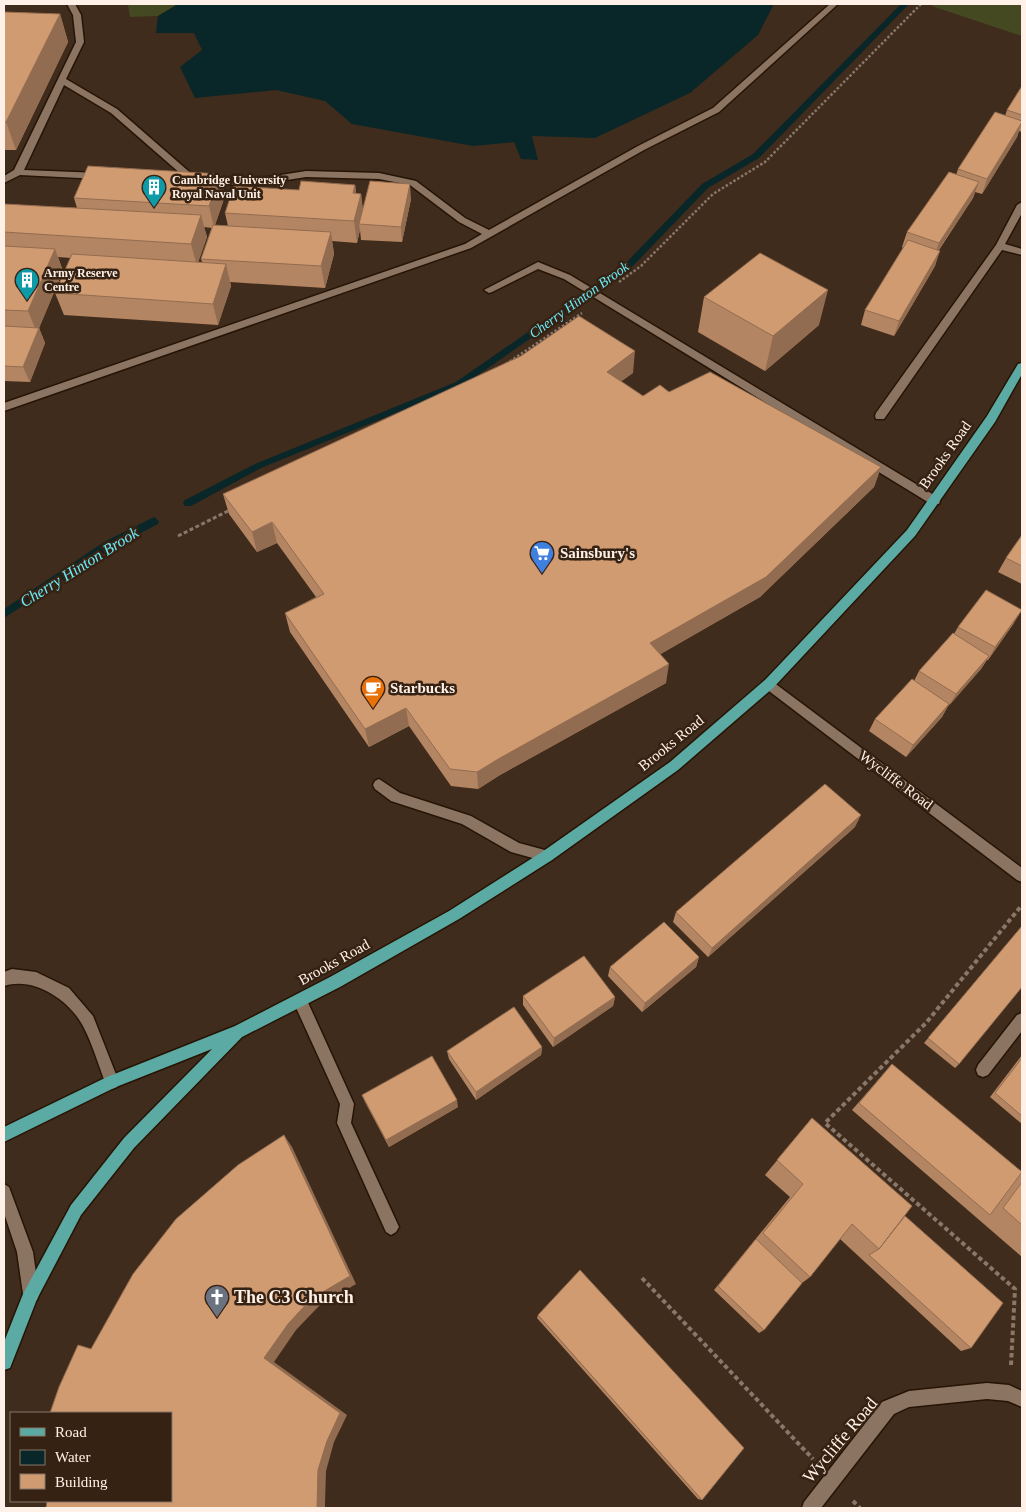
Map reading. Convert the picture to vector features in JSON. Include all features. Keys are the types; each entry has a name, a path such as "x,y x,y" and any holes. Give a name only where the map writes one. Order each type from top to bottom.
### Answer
{"main road":[{"name":"Brooks Road","path":"4,1135 112,1082 240,1031 300,1001 454,915 547,856 674,766 769,684 911,533 991,419 1022,366"},
{"name":"Brooks Road","path":"4,1362 31,1294 76,1210 129,1143 240,1031"}],"street":[{"path":"18,172 80,42 76,15 71,4"},
{"path":"4,407 468,246 641,148 716,110 834,4"},
{"path":"62,80 114,111 192,179"},
{"path":"4,180 18,172 115,176"},
{"path":"173,178 249,183 306,174 379,176 413,183 462,220 488,234"},
{"path":"880,416 1000,246 1022,205"},
{"path":"1000,246 1022,252"},
{"path":"489,290 538,264 567,277 935,501"},
{"name":"Wycliffe Road","path":"769,684 1022,876"},
{"path":"379,785 396,797 466,820 516,848 547,856"},
{"path":"4,979 12,976 36,979 64,993 88,1021 112,1082"},
{"path":"300,1001 347,1104 344,1123 391,1227"},
{"path":"983,1070 1022,1020"},
{"path":"4,1192 25,1252 31,1294"},
{"name":"Wycliffe Road","path":"810,1508 888,1408 909,1399 986,1391 1016,1396"}],"path":[{"path":"1016,1396 1015,1289 825,1123 926,1023 1022,905"},
{"path":"642,1278 860,1508"}],"green space":[{"path":"128,4 178,4 158,16 130,17"},
{"path":"935,4 1022,4 1022,36 932,6"}],"water":[{"path":"178,4 774,4 758,35 690,93 595,138 532,136 538,160 521,159 514,142 473,146 352,124 325,101 276,90 195,98 180,67 202,50 194,33 156,33 158,16"}],"building":[{"path":"4,12 60,14 6,122 4,122"},
{"path":"1022,86 1022,115 1007,110"},
{"path":"995,112 1022,122 987,179 958,169"},
{"path":"88,166 220,174 209,206 74,198"},
{"path":"949,172 979,182 939,243 907,232"},
{"path":"301,181 355,185 353,193 361,194 354,221 225,213 234,186 299,190"},
{"path":"370,181 410,184 401,227 359,224"},
{"path":"4,204 201,215 191,244 4,232"},
{"path":"213,225 331,232 321,266 201,259"},
{"path":"908,240 940,251 899,321 865,310"},
{"path":"4,246 55,249 28,311 4,310"},
{"path":"760,253 828,290 773,336 704,297"},
{"path":"72,254 226,264 213,304 55,293"},
{"name":"Sainsbury's","path":"579,316 635,351 607,372 643,396 660,385 669,392 710,372 881,467 766,577 650,643 669,664 477,772 450,769 406,708 365,729 285,613 324,594 272,522 252,532 223,494 521,356"},
{"path":"4,326 39,328 23,367 4,366"},
{"path":"1022,535 1022,566 1006,558"},
{"path":"986,590 1022,610 995,647 958,627"},
{"path":"953,633 989,656 956,694 919,671"},
{"path":"912,679 949,704 913,745 875,719"},
{"path":"825,784 861,815 712,948 676,912"},
{"path":"664,922 699,957 645,1003 610,967"},
{"path":"1022,926 1022,987 959,1064 928,1038"},
{"path":"584,956 615,997 554,1038 523,996"},
{"path":"514,1007 542,1047 476,1092 447,1051"},
{"path":"432,1056 457,1100 386,1140 362,1095"},
{"path":"1022,1058 1022,1116 995,1093"},
{"path":"892,1064 1022,1172 990,1215 859,1103"},
{"path":"812,1118 912,1206 879,1249 852,1224 810,1277 763,1233 803,1184 777,1160"},
{"name":"The C3 Church","path":"284,1135 350,1276 311,1299 288,1324 264,1358 340,1413 327,1441 318,1470 317,1508 46,1508 47,1502 172,1502 172,1412 50,1412 59,1387 78,1345 91,1349 133,1274 176,1219 238,1165"},
{"path":"1022,1182 1022,1225 1003,1208"},
{"path":"905,1216 1003,1303 971,1348 869,1255 879,1249"},
{"path":"756,1239 802,1283 764,1330 718,1286"},
{"path":"580,1270 744,1448 702,1500 538,1315"}],"waterway":[{"name":"Cherry Hinton Brook","path":"188,503 258,466 459,384 626,268 705,186 756,156 905,4"},
{"name":"Cherry Hinton Brook","path":"4,614 108,545 154,521"}],"place":[{"name":"Cambridge University Royal Naval Unit","path":"154,208"},
{"name":"Army Reserve Centre","path":"27,301"},
{"name":"Sainsbury's","path":"542,574"},
{"name":"Starbucks","path":"373,709"},
{"name":"The C3 Church","path":"217,1318"}]}
